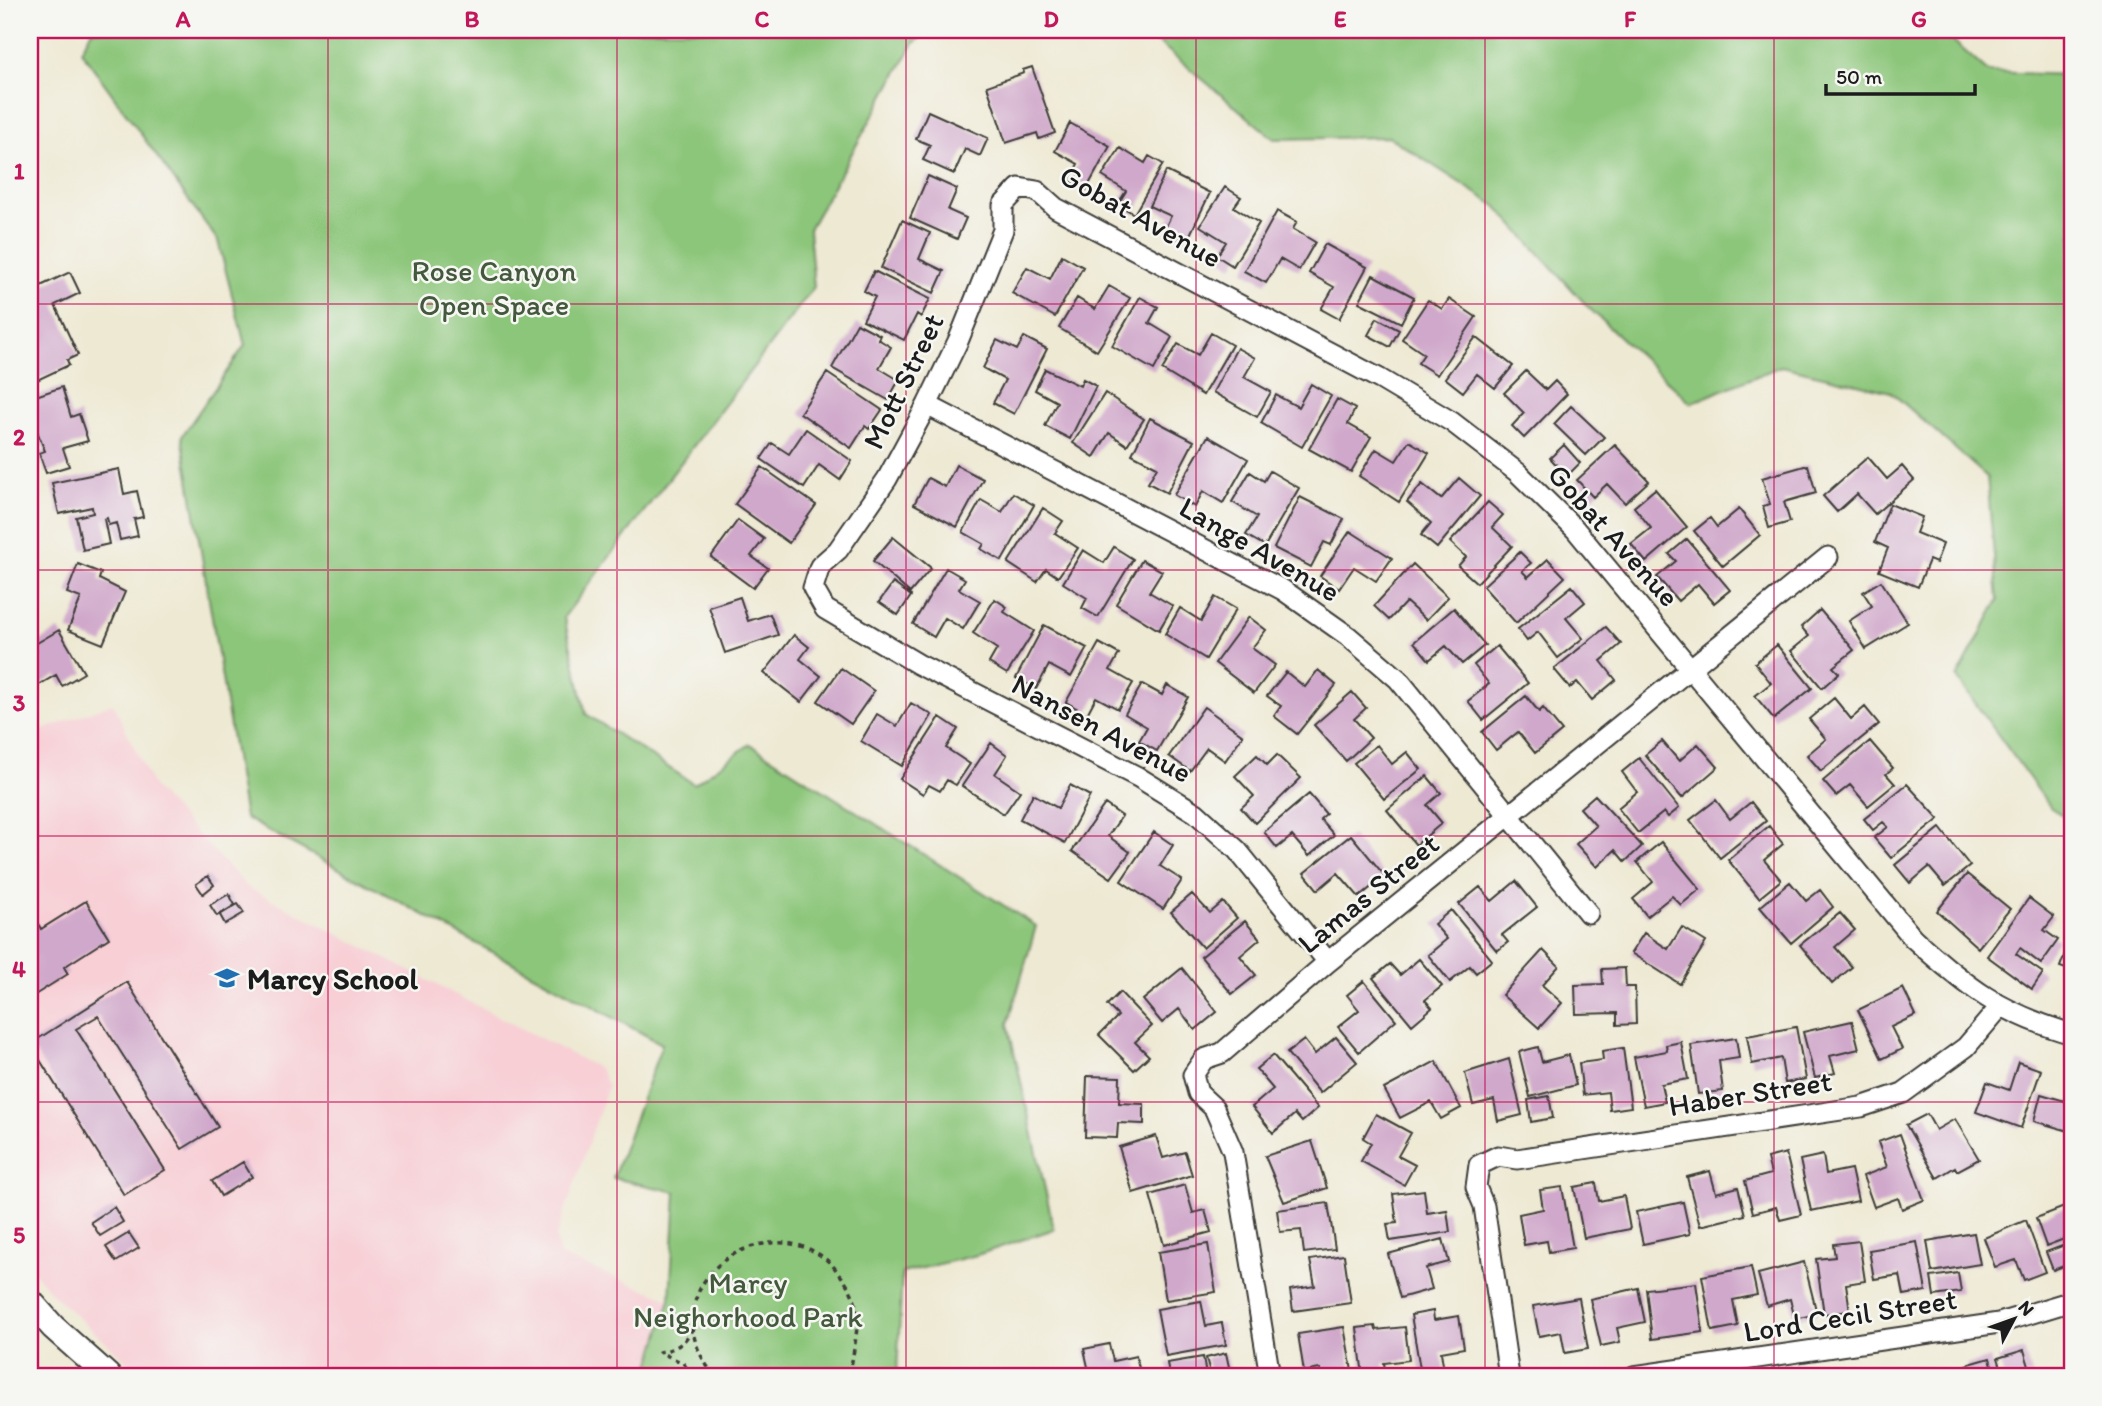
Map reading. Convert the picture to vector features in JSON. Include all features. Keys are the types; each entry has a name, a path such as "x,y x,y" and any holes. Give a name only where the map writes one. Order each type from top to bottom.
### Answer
{"street":[{"name":"Mott Street","path":"813,588 820,566 838,550 887,480 927,405 959,339 1003,230 1003,205 1019,188"},
{"name":"Gobat Avenue","path":"1019,188 1037,191 1056,208 1380,379 1452,422 1517,472 1575,529 1913,938 1955,976 2000,1007 2072,1034"},
{"name":"Lange Avenue","path":"927,405 1283,590 1348,636 1398,679 1588,913"},
{"name":"Lamas Street","path":"1270,1376 1233,1152 1214,1108 1198,1093 1193,1075 1204,1059 1222,1052 1328,962 1828,558"},
{"name":"Nansen Avenue","path":"813,588 825,609 918,664 1138,776 1196,813 1237,850 1328,962"},
{"name":"Haber Street","path":"1509,1376 1484,1206 1476,1187 1479,1166 1498,1156 1517,1159 1861,1107 1903,1093 1966,1047 2000,1007"},
{"path":"30,1301 53,1327 107,1376"},
{"name":"Lord Cecil Street","path":"1634,1376 1999,1322 2072,1301"}],"path":[{"path":"693,1376 683,1363 659,1352 674,1350 685,1342 692,1328 700,1290 722,1263 756,1243 792,1242 825,1258 849,1288 856,1305 858,1325 850,1376"},
{"path":"692,1328 701,1358 714,1376"}],"shaded area":[{"name":"Marcy School","path":"113,703 154,788 247,887 600,1069 608,1087 556,1237 560,1256 670,1299 647,1376 143,1376 49,1291 30,1267 30,735"}],"green space":[{"name":"Rose Canyon Open Space","path":"92,30 930,30 914,43 809,229 814,287 564,617 586,714 694,784 750,744 1036,926 1008,1024 1054,1229 977,1255 902,1273 897,1376 647,1376 670,1299 676,1192 613,1178 662,1044 245,818 182,436 245,345 218,241 81,51"},
{"path":"1135,30 1941,30 1988,72 2072,75 2072,821 2051,808 1957,678 1998,601 1987,477 1891,392 1781,366 1691,403 1589,308 1496,206 1389,137 1274,139 1158,42"}],"building":[{"path":"1032,67 1055,133 1039,139 1037,133 1006,143 987,86 1024,73 1023,70"},
{"path":"928,111 988,138 980,156 965,149 954,174 923,160 930,145 916,139"},
{"path":"1070,123 1110,146 1086,190 1069,180 1078,164 1055,151"},
{"path":"1120,148 1145,163 1149,156 1163,164 1134,214 1118,204 1126,191 1102,176"},
{"path":"1166,171 1210,193 1187,241 1164,230 1171,216 1149,206"},
{"path":"928,176 957,189 948,210 966,218 957,239 910,218"},
{"path":"1225,187 1241,197 1234,207 1259,223 1233,266 1217,256 1226,242 1200,226"},
{"path":"1277,211 1297,222 1293,229 1315,242 1299,270 1280,259 1266,283 1244,271"},
{"path":"902,220 930,233 919,259 944,271 934,293 881,268"},
{"path":"1325,244 1367,267 1339,319 1321,309 1334,287 1309,273"},
{"path":"1062,255 1083,267 1055,317 1012,293 1027,267 1050,279"},
{"path":"874,271 930,299 921,317 917,314 904,340 863,320 875,297 864,291"},
{"path":"70,272 80,293 55,305 78,355 67,360 69,365 33,382 30,376 30,291"},
{"path":"1373,275 1414,297 1401,323 1359,302"},
{"path":"1109,286 1130,298 1097,351 1059,328 1077,298 1095,309"},
{"path":"1140,297 1158,307 1149,323 1172,337 1154,370 1112,346"},
{"path":"1449,299 1476,317 1437,375 1418,363 1424,354 1402,339 1428,300 1442,309"},
{"path":"1377,318 1399,330 1390,347 1368,335"},
{"path":"857,323 880,335 878,339 891,347 879,368 899,380 888,400 832,368"},
{"path":"1211,333 1232,345 1203,395 1162,370 1178,344 1198,355"},
{"path":"1024,337 1047,349 1014,414 993,403 1005,380 983,368 997,340 1017,350"},
{"path":"1476,337 1513,366 1495,388 1477,374 1463,392 1445,378"},
{"path":"1237,348 1255,358 1244,377 1271,392 1257,417 1213,392"},
{"path":"1045,369 1080,386 1083,379 1096,386 1070,439 1045,426 1057,402 1035,390"},
{"path":"1526,371 1546,390 1555,381 1567,394 1524,438 1512,426 1524,413 1504,393"},
{"path":"827,373 882,410 869,429 865,426 851,448 800,413"},
{"path":"1311,384 1331,396 1302,447 1261,423 1276,395 1298,407"},
{"path":"62,387 71,417 79,414 88,441 63,448 69,466 46,473 39,453 45,451 30,414 30,398"},
{"path":"1105,393 1144,419 1127,445 1109,433 1094,457 1073,443"},
{"path":"1337,399 1355,409 1348,424 1371,437 1351,472 1309,449"},
{"path":"1571,406 1604,437 1586,455 1554,424"},
{"path":"1150,418 1194,441 1167,493 1148,483 1157,467 1132,454"},
{"path":"806,429 852,461 840,480 819,465 804,488 761,459 772,443 789,454"},
{"path":"1208,436 1248,459 1223,503 1203,491 1195,507 1174,495"},
{"path":"1409,441 1429,453 1399,502 1359,476 1376,449 1396,461"},
{"path":"1564,445 1580,463 1567,476 1550,458"},
{"path":"1615,445 1649,481 1625,503 1607,484 1593,497 1577,480"},
{"path":"1868,457 1887,479 1902,466 1914,480 1875,514 1857,494 1837,512 1823,496"},
{"path":"956,465 983,479 957,527 914,504 928,478 945,487"},
{"path":"1808,465 1816,493 1784,502 1790,522 1769,528 1763,506 1770,504 1762,478"},
{"path":"762,467 816,505 789,543 735,504"},
{"path":"119,469 124,494 137,491 143,517 134,519 138,536 120,540 116,523 109,525 107,518 104,519 109,544 83,550 76,517 93,513 92,507 59,514 52,483"},
{"path":"1270,471 1299,488 1265,546 1246,535 1257,517 1232,502 1250,472 1264,481"},
{"path":"1459,478 1480,496 1437,548 1421,535 1431,523 1407,502 1422,484 1441,499"},
{"path":"1655,489 1687,527 1646,562 1631,544 1651,528 1634,507"},
{"path":"1013,493 1034,505 1002,561 981,549 984,544 963,532 981,500 1002,512"},
{"path":"1300,497 1344,519 1331,545 1324,542 1311,567 1274,548"},
{"path":"1488,502 1503,515 1492,527 1512,546 1477,583 1458,566 1466,557 1450,542"},
{"path":"1890,504 1922,517 1916,533 1943,544 1936,563 1929,560 1918,587 1879,571 1888,548 1875,542"},
{"path":"1043,508 1063,521 1055,533 1078,548 1058,577 1046,569 1037,582 1008,563"},
{"path":"1739,509 1760,535 1723,566 1694,531 1710,518 1717,527"},
{"path":"738,520 764,539 751,556 768,568 753,588 711,557"},
{"path":"1350,531 1392,558 1376,581 1354,567 1339,589 1320,576"},
{"path":"893,537 931,568 910,593 873,561"},
{"path":"1687,539 1730,590 1714,603 1698,584 1678,601 1657,577 1676,561 1669,554"},
{"path":"1114,547 1133,559 1098,617 1082,608 1087,598 1063,583 1083,550 1104,563"},
{"path":"1520,552 1531,563 1522,571 1528,577 1548,559 1565,577 1516,623 1483,586"},
{"path":"1142,560 1162,571 1149,592 1173,606 1159,630 1116,604"},
{"path":"78,564 101,573 99,579 125,592 103,644 68,630 81,598 67,593"},
{"path":"1413,564 1448,597 1426,620 1406,602 1389,620 1374,606"},
{"path":"946,568 965,579 959,589 980,601 963,629 945,618 934,637 913,624"},
{"path":"1881,581 1908,623 1866,649 1849,621 1872,606 1863,592"},
{"path":"893,583 911,596 898,615 879,602"},
{"path":"1572,586 1585,602 1566,618 1583,638 1558,658 1538,632 1527,641 1518,629"},
{"path":"740,597 748,621 770,614 778,635 725,653 709,607"},
{"path":"1215,597 1236,609 1206,659 1165,634 1180,608 1201,621"},
{"path":"995,599 1007,607 1004,612 1034,631 1007,674 989,663 997,649 973,633"},
{"path":"1454,608 1485,645 1462,664 1446,646 1429,660 1414,642"},
{"path":"1820,610 1854,650 1833,667 1839,673 1822,688 1791,651 1809,636 1801,627"},
{"path":"1249,617 1266,630 1252,648 1275,665 1254,693 1215,663"},
{"path":"1044,625 1087,648 1071,677 1049,665 1036,689 1016,678"},
{"path":"1606,627 1621,644 1601,661 1616,680 1592,700 1577,682 1570,688 1554,669"},
{"path":"59,630 84,673 62,686 56,675 30,690 30,654 36,651 32,646"},
{"path":"794,635 809,647 800,659 821,676 801,702 764,673"},
{"path":"1099,643 1119,654 1110,670 1133,683 1118,709 1096,697 1087,714 1066,702"},
{"path":"1777,645 1812,688 1774,719 1755,696 1771,683 1755,663"},
{"path":"1497,646 1528,683 1483,720 1468,701 1489,684 1474,665"},
{"path":"841,668 874,691 851,724 818,701"},
{"path":"1318,670 1336,685 1297,734 1274,716 1281,706 1267,696 1286,672 1305,687"},
{"path":"1142,684 1162,695 1167,685 1188,697 1157,751 1139,741 1147,727 1125,714"},
{"path":"1352,692 1366,708 1354,719 1371,738 1346,761 1314,725"},
{"path":"1526,696 1539,712 1543,708 1562,731 1535,753 1518,732 1496,750 1482,732"},
{"path":"1834,698 1851,719 1865,707 1879,724 1821,771 1807,755 1826,739 1809,719"},
{"path":"911,703 932,715 902,766 861,741 877,714 897,726"},
{"path":"1204,707 1243,735 1225,761 1207,748 1190,771 1169,756"},
{"path":"940,717 958,729 946,748 970,764 956,785 947,780 940,791 929,785 923,794 900,779"},
{"path":"1662,741 1679,761 1698,744 1718,767 1682,798 1645,755"},
{"path":"1870,741 1893,768 1886,774 1895,784 1868,806 1850,785 1836,796 1823,781"},
{"path":"991,743 1007,755 995,774 1020,791 1004,814 962,786"},
{"path":"1377,745 1392,764 1407,752 1421,769 1384,799 1354,763"},
{"path":"1257,755 1267,765 1277,755 1301,778 1255,823 1241,808 1254,796 1235,776"},
{"path":"1639,758 1679,808 1668,817 1664,812 1638,833 1618,808 1637,792 1622,772"},
{"path":"1427,776 1441,793 1427,805 1442,823 1416,845 1387,810"},
{"path":"1907,784 1939,819 1891,858 1874,838 1888,827 1883,822 1873,830 1864,819"},
{"path":"1070,785 1090,796 1065,843 1020,819 1033,794 1058,808"},
{"path":"1309,794 1326,814 1320,819 1334,835 1309,856 1292,836 1277,848 1264,832"},
{"path":"1595,795 1642,846 1625,862 1615,850 1597,867 1576,844 1596,826 1580,808"},
{"path":"1716,800 1730,819 1751,802 1766,821 1720,858 1690,820"},
{"path":"1105,804 1122,816 1108,836 1130,852 1111,878 1072,851"},
{"path":"1769,826 1783,844 1764,860 1781,880 1759,898 1728,860"},
{"path":"1940,828 1970,866 1945,886 1929,867 1910,883 1895,865"},
{"path":"1154,832 1173,845 1160,866 1182,880 1163,909 1121,881"},
{"path":"1351,835 1385,876 1359,897 1338,873 1318,890 1304,873"},
{"path":"1661,842 1700,889 1681,905 1672,896 1647,916 1633,899 1653,882 1637,862"},
{"path":"1967,874 2010,909 1978,948 1937,911"},
{"path":"208,876 214,885 203,894 196,884"},
{"path":"1516,881 1537,907 1502,935 1508,942 1497,951 1459,904 1480,887 1492,901"},
{"path":"1790,882 1806,901 1820,890 1833,907 1791,943 1760,907"},
{"path":"229,894 235,905 217,916 210,905"},
{"path":"1192,894 1210,913 1223,902 1237,918 1203,948 1171,912"},
{"path":"2029,898 2054,917 2044,930 2058,940 2041,964 2020,948 2016,954 2043,973 2032,989 1987,956"},
{"path":"86,901 109,938 64,967 68,974 30,998 30,927 37,922 41,929"},
{"path":"238,904 244,913 225,924 220,915"},
{"path":"1451,910 1492,960 1476,973 1470,966 1450,982 1428,955 1447,939 1434,924"},
{"path":"1840,913 1855,930 1835,947 1852,967 1832,984 1800,945"},
{"path":"1245,921 1260,939 1240,956 1256,975 1232,994 1201,957"},
{"path":"1682,927 1706,942 1680,984 1631,953 1644,933 1668,949"},
{"path":"2072,935 2072,971 2060,967"},
{"path":"1543,950 1559,966 1542,985 1562,1003 1539,1028 1502,995"},
{"path":"1419,959 1442,986 1425,1000 1432,1008 1412,1025 1373,978 1390,964 1400,975"},
{"path":"1182,968 1217,1012 1195,1030 1179,1009 1162,1023 1143,1000"},
{"path":"1625,968 1626,987 1635,987 1636,1024 1617,1025 1617,1013 1576,1014 1575,985 1603,984 1602,969"},
{"path":"1364,981 1396,1020 1359,1052 1338,1027 1359,1010 1347,995"},
{"path":"127,982 218,1127 182,1149 98,1016 76,1029 165,1170 124,1195 30,1044"},
{"path":"1903,988 1916,1015 1891,1027 1902,1049 1882,1059 1858,1010"},
{"path":"1120,992 1152,1026 1135,1042 1149,1056 1134,1070 1099,1035 1118,1016 1107,1005"},
{"path":"1852,1021 1859,1049 1830,1056 1835,1073 1815,1078 1803,1032"},
{"path":"1796,1027 1806,1079 1785,1083 1781,1058 1752,1064 1747,1036"},
{"path":"1336,1037 1357,1062 1320,1093 1287,1053 1304,1040 1315,1054"},
{"path":"1736,1038 1739,1058 1719,1061 1723,1091 1698,1094 1691,1045"},
{"path":"1681,1042 1688,1079 1661,1084 1665,1102 1644,1106 1634,1057 1667,1051 1666,1045"},
{"path":"1538,1047 1542,1062 1569,1055 1576,1085 1530,1097 1519,1052"},
{"path":"1623,1048 1631,1107 1610,1110 1608,1092 1583,1095 1579,1063 1603,1060 1602,1051"},
{"path":"1273,1055 1318,1108 1302,1122 1295,1114 1273,1133 1252,1107 1273,1089 1256,1069"},
{"path":"1509,1059 1522,1115 1498,1121 1494,1100 1473,1105 1465,1073"},
{"path":"1436,1061 1461,1108 1441,1119 1431,1102 1400,1118 1384,1089"},
{"path":"2018,1062 2041,1070 2021,1128 1976,1112 1987,1082 2009,1090"},
{"path":"1087,1076 1120,1077 1119,1103 1144,1104 1144,1124 1118,1123 1117,1138 1085,1137"},
{"path":"2041,1094 2072,1103 2072,1132 2034,1121"},
{"path":"1549,1096 1553,1118 1531,1122 1528,1100"},
{"path":"1376,1114 1411,1133 1398,1156 1415,1165 1404,1185 1361,1161 1371,1143 1363,1138"},
{"path":"1927,1114 1936,1130 1955,1119 1979,1159 1957,1171 1955,1167 1937,1178 1906,1125"},
{"path":"1900,1134 1924,1200 1902,1209 1898,1198 1874,1207 1863,1176 1887,1167 1878,1142"},
{"path":"1156,1136 1163,1158 1185,1152 1192,1175 1133,1193 1119,1147"},
{"path":"1312,1141 1327,1188 1284,1202 1265,1156"},
{"path":"1786,1153 1801,1215 1780,1220 1776,1207 1753,1213 1745,1181 1771,1174 1767,1158"},
{"path":"1823,1155 1826,1174 1851,1169 1858,1201 1811,1211 1800,1160"},
{"path":"243,1162 252,1177 221,1196 212,1181"},
{"path":"1710,1171 1716,1193 1738,1187 1745,1215 1700,1226 1687,1177"},
{"path":"1596,1183 1599,1201 1624,1196 1630,1229 1584,1238 1574,1187"},
{"path":"1185,1185 1193,1213 1205,1210 1211,1232 1164,1245 1150,1195"},
{"path":"1562,1187 1573,1248 1549,1252 1547,1241 1524,1245 1519,1214 1543,1209 1540,1190"},
{"path":"1424,1190 1427,1213 1447,1210 1450,1232 1390,1241 1387,1224 1397,1223 1393,1194"},
{"path":"1683,1202 1690,1234 1643,1244 1636,1212"},
{"path":"1328,1203 1335,1249 1304,1253 1301,1230 1280,1232 1277,1210"},
{"path":"2072,1204 2072,1236 2046,1246 2036,1218"},
{"path":"114,1207 123,1222 100,1236 91,1222"},
{"path":"2026,1220 2045,1272 2024,1280 2016,1260 1995,1267 1984,1238"},
{"path":"129,1233 139,1248 116,1262 106,1247"},
{"path":"1974,1233 1980,1264 1932,1272 1927,1241"},
{"path":"1443,1239 1449,1262 1426,1268 1432,1289 1400,1298 1388,1254"},
{"path":"1859,1241 1865,1281 1846,1284 1850,1311 1824,1314 1816,1259 1835,1257 1833,1244"},
{"path":"1917,1242 1926,1291 1904,1295 1900,1275 1874,1279 1869,1250"},
{"path":"2070,1243 2072,1263 2053,1270 2046,1252"},
{"path":"1208,1244 1216,1292 1166,1300 1158,1252"},
{"path":"1344,1255 1351,1303 1293,1311 1290,1290 1315,1286 1310,1260"},
{"path":"1804,1262 1817,1314 1795,1319 1790,1299 1767,1306 1758,1274"},
{"path":"1751,1267 1757,1295 1733,1300 1738,1326 1712,1331 1702,1276"},
{"path":"1958,1273 1961,1292 1934,1296 1931,1277"},
{"path":"1696,1283 1703,1332 1652,1339 1646,1289"},
{"path":"1638,1288 1645,1322 1617,1328 1620,1342 1601,1346 1590,1299"},
{"path":"1579,1298 1588,1349 1565,1353 1561,1332 1539,1336 1533,1306"},
{"path":"1201,1301 1206,1326 1222,1323 1226,1345 1166,1356 1157,1309"},
{"path":"1433,1311 1434,1320 1459,1316 1464,1348 1441,1352 1444,1371 1421,1375 1411,1315"},
{"path":"1375,1326 1376,1330 1405,1327 1409,1360 1384,1363 1386,1376 1363,1376 1357,1328"},
{"path":"1344,1327 1353,1376 1322,1376 1320,1369 1304,1372 1298,1334"},
{"path":"1109,1344 1113,1361 1136,1356 1141,1376 1090,1376 1084,1349"},
{"path":"2024,1350 2032,1376 2004,1376 1998,1358"},
{"path":"1226,1353 1231,1376 1211,1376 1206,1358"},
{"path":"1203,1357 1206,1376 1169,1376 1167,1363"},
{"path":"1990,1358 1995,1376 1969,1376 1966,1365"}],"place":[{"name":"Marcy School","path":"227,978"}],"park label":[{"name":"Marcy Neighorhood Park","path":"748,1299"}]}
